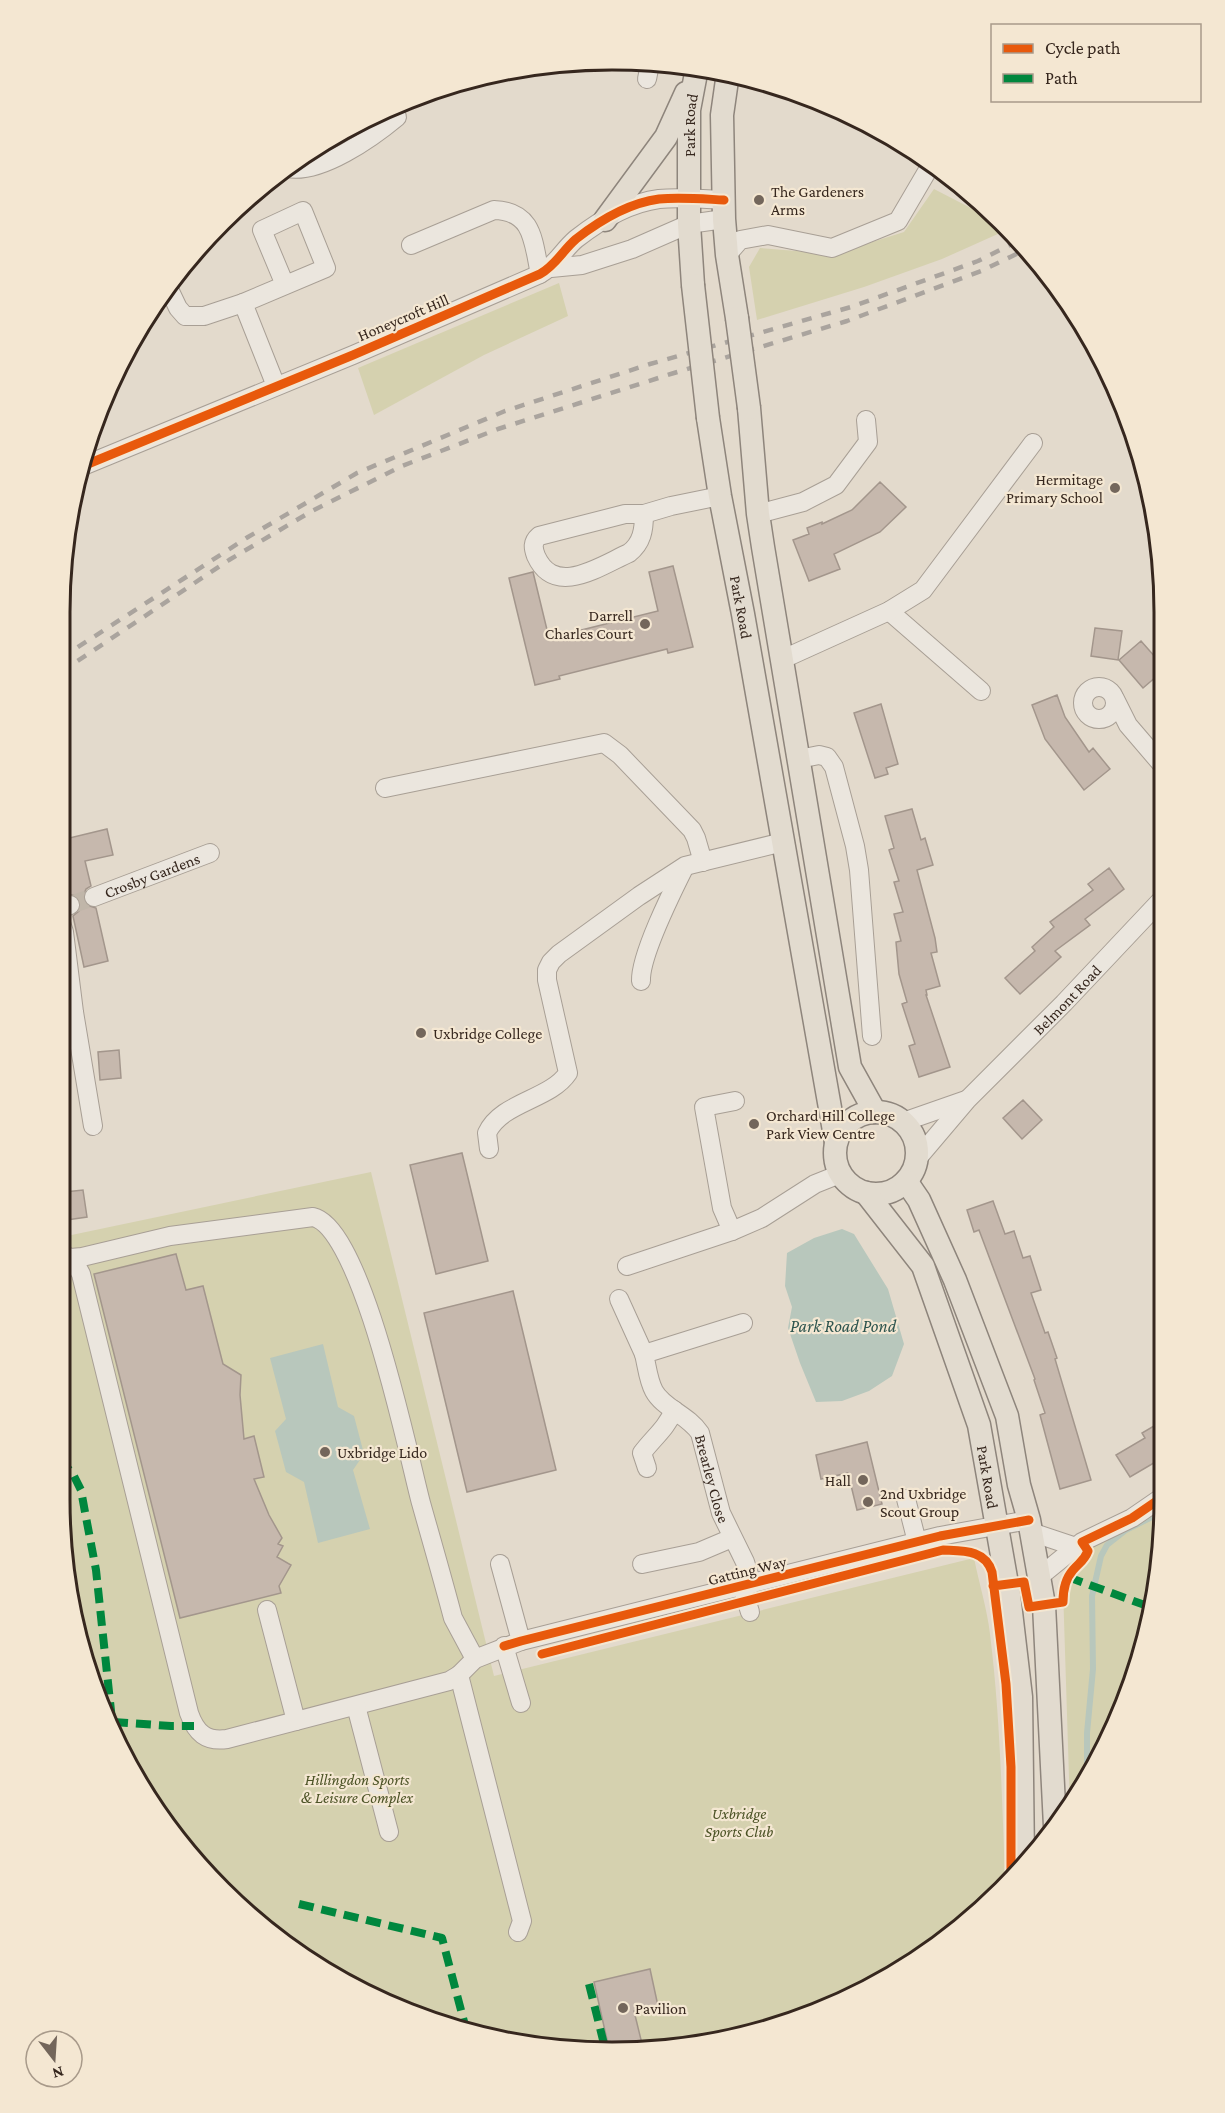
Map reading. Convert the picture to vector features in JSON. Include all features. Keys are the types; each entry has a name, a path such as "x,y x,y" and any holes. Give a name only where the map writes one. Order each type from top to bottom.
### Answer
{"main road":[{"path":"605,220 666,137 693,77"},
{"name":"Park Road","path":"695,77 689,110 689,224 693,285 708,418 836,1142"},
{"name":"Park Road","path":"727,83 722,115 727,255 749,408 758,514 850,1067 875,1112"},
{"path":"875,1112 887,1113 903,1122 914,1138 916,1159 913,1172 906,1181 882,1194 866,1193 851,1186 840,1174 835,1162 836,1142 843,1128 862,1114 875,1112"},
{"name":"Park Road","path":"906,1181 920,1200 955,1280 1007,1416 1044,1605 1054,1813"},
{"name":"Park Road","path":"866,1193 923,1266 979,1425 1009,1595 1021,1697 1023,1854"}],"street":[{"path":"303,168 309,168 348,151 397,117"},
{"path":"727,255 740,240 768,235 832,249 897,221 927,172"},
{"name":"Honeycroft Hill","path":"545,271 589,229 628,208 658,199 690,199 724,210"},
{"path":"411,245 494,210 508,211 530,227 545,271"},
{"name":"Honeycroft Hill","path":"92,461 276,386 545,271 582,265 632,249 724,210"},
{"path":"173,297 185,316 204,316 285,285"},
{"path":"243,303 276,386"},
{"path":"758,514 803,502 836,485 868,442 866,420"},
{"path":"783,659 889,611 923,590 1033,443"},
{"path":"644,514 644,530 637,548 573,578 557,577 547,572 536,556 533,545 534,540 539,536 625,514 644,514 720,496"},
{"path":"889,611 981,691"},
{"path":"1128,725 1088,715 1084,709 1083,699 1087,692 1096,687 1104,687 1111,692 1128,725 1154,755"},
{"path":"1097,719 1105,718 1110,714 1114,709 1115,699"},
{"path":"385,788 604,743 620,755 692,830 703,862"},
{"path":"799,759 819,755 827,756 831,760 855,846 859,870 872,1036"},
{"path":"489,1149 487,1133 495,1121 560,1083 568,1072 547,980 547,970 551,962 575,941 630,902 685,867 783,842"},
{"name":"Crosby Gardens","path":"94,897 210,853"},
{"path":"641,981 642,966 667,902 685,867"},
{"name":"Belmont Road","path":"916,1159 967,1100 1064,1003 1154,908"},
{"path":"70,980 93,1126"},
{"path":"70,1016 74,1012"},
{"path":"903,1122 967,1100"},
{"path":"732,1231 722,1208 704,1107 735,1101"},
{"path":"627,1266 732,1231 762,1218 815,1184 840,1174"},
{"path":"70,1256 82,1257 170,1236 313,1217 328,1227 349,1260 380,1340 453,1618 475,1659 459,1675 449,1681 221,1740 204,1737 194,1726 189,1713 84,1284 79,1269 70,1259"},
{"name":"Brearley Close","path":"619,1299 644,1354 655,1393 694,1424 700,1433 721,1513 745,1562 750,1612"},
{"path":"644,1354 743,1323"},
{"path":"646,1468 642,1453 652,1439 668,1426 674,1410"},
{"path":"906,1499 917,1542"},
{"path":"1039,1577 1082,1542 1132,1518 1154,1503"},
{"name":"Gatting Way","path":"475,1659 513,1643 917,1542 998,1525 1030,1526"},
{"path":"1030,1526 1076,1547"},
{"path":"642,1564 699,1552 732,1538"},
{"path":"500,1564 520,1703"},
{"path":"267,1610 296,1721"},
{"path":"459,1675 522,1921 518,1932"},
{"path":"356,1706 389,1832"}],"green space":[{"path":"934,189 976,211 1000,233 942,259 864,287 757,320 749,267 760,248 834,254 904,232"},
{"path":"559,283 568,316 484,355 374,415 358,368"},
{"path":"371,1172 494,1676 974,1558 987,1615 993,1664 1000,1756 1005,1874 970,1908 914,1951 852,1987 787,2014 753,2024 683,2038 648,2041 577,2041 542,2038 472,2024 438,2014 373,1987 311,1951 255,1908 229,1884 183,1830 143,1772 126,1740 99,1675 81,1606 72,1536 70,1235"},
{"path":"1154,1502 1150,1571 1136,1641 1126,1675 1099,1740 1069,1792 1063,1588 1068,1577 1097,1536"}],"water":[{"name":"Park Road Pond","path":"842,1229 854,1234 888,1289 904,1344 892,1376 869,1391 842,1401 816,1402 788,1328 792,1307 785,1286 787,1253 814,1238"},
{"path":"323,1344 338,1407 354,1416 364,1454 353,1470 370,1529 318,1543 304,1482 286,1472 275,1431 286,1419 270,1358"}],"building":[{"path":"880,482 906,507 880,532 834,554 840,569 809,581 793,540 809,534 807,528 822,522 822,524 852,510"},
{"name":"Darrell Charles Court","path":"673,566 693,647 668,653 667,649 559,676 560,679 535,685 509,578 533,572 549,638 658,611 649,572"},
{"path":"1095,628 1122,631 1118,660 1091,656"},
{"path":"1141,641 1154,656 1154,679 1143,688 1119,660"},
{"path":"1057,695 1065,717 1089,752 1093,748 1110,769 1084,790 1045,739 1032,705"},
{"path":"881,704 898,764 886,768 888,774 875,778 854,713"},
{"path":"912,809 921,840 925,838 933,865 917,870 935,938 937,952 931,953 940,986 926,990 926,995 950,1067 919,1077 909,1046 915,1044 902,1004 907,1002 899,974 896,942 901,941 894,914 903,912 894,882 899,881 889,850 894,848 885,816"},
{"path":"107,829 113,855 85,861 91,886 86,889 83,896 86,905 96,908 108,961 84,967 73,916 79,911 80,901 76,896 70,894 70,838"},
{"path":"1109,868 1124,889 1085,919 1090,925 1055,951 1061,957 1020,994 1005,978 1035,951 1032,947 1054,927 1050,922 1093,890 1088,884"},
{"path":"119,1050 121,1078 100,1080 98,1052"},
{"path":"1023,1100 1042,1120 1022,1139 1003,1118"},
{"path":"462,1153 488,1261 436,1274 410,1165"},
{"path":"83,1190 87,1217 70,1220 70,1191"},
{"path":"993,1201 1005,1234 1014,1231 1023,1258 1030,1256 1041,1290 1031,1293 1045,1333 1048,1332 1057,1358 1055,1359 1091,1480 1060,1489 1040,1415 1045,1413 1035,1379 979,1230 974,1232 967,1210"},
{"path":"176,1254 186,1290 203,1286 223,1364 241,1375 240,1395 244,1439 254,1436 264,1477 254,1479 269,1515 282,1538 278,1544 283,1546 277,1557 291,1565 279,1586 281,1593 180,1618 94,1274"},
{"path":"513,1291 556,1470 467,1492 424,1313"},
{"path":"1154,1426 1154,1463 1130,1477 1116,1455 1145,1438 1142,1433"},
{"name":"Hall","path":"867,1442 882,1504 857,1510 848,1473 821,1479 816,1455"},
{"name":"Pavilion","path":"650,1969 658,2006 634,2011 641,2041 607,2042 594,1982"}],"waterway":[{"path":"1087,1763 1087,1733 1093,1669 1092,1596 1101,1556 1107,1545 1126,1530 1154,1516"}],"tunnel":[{"path":"70,905 94,897"}],"railway":[{"path":"70,652 248,537 357,473 505,411 650,364 851,307 978,261 1011,245"},
{"path":"70,666 229,560 312,511 402,466 498,429 847,321 981,271 1018,253"}],"marked path":[{"path":"70,1471 81,1490 96,1570 110,1704"},
{"path":"1068,1577 1144,1605"},
{"path":"118,1722 194,1726"},
{"path":"299,1904 442,1938 464,2022"},
{"path":"589,1984 603,2042"}],"cycle path":[{"path":"92,462 353,355 540,274 551,266 571,243 594,226 637,204 659,199 724,200"},
{"path":"993,1586 1024,1582 1029,1607 1063,1602 1068,1577 1088,1551 1082,1542 1132,1518 1154,1503"},
{"path":"504,1646 940,1536 1029,1520"},
{"path":"542,1654 943,1550 965,1551 978,1555 989,1564 992,1572 1006,1684 1011,1767 1011,1868"}],"place":[{"name":"The Gardeners Arms","path":"759,200"},
{"name":"Hermitage Primary School","path":"1115,488"},
{"name":"Darrell Charles Court","path":"645,624"},
{"name":"Uxbridge College","path":"421,1033"},
{"name":"Orchard Hill College Park View Centre","path":"754,1124"},
{"name":"Uxbridge Lido","path":"325,1452"},
{"name":"Hall","path":"863,1480"},
{"name":"2nd Uxbridge Scout Group","path":"868,1502"},
{"name":"Pavilion","path":"623,2008"}],"park label":[{"name":"Hillingdon Sports & Leisure Complex","path":"357,1788"},
{"name":"Uxbridge Sports Club","path":"739,1822"}]}
